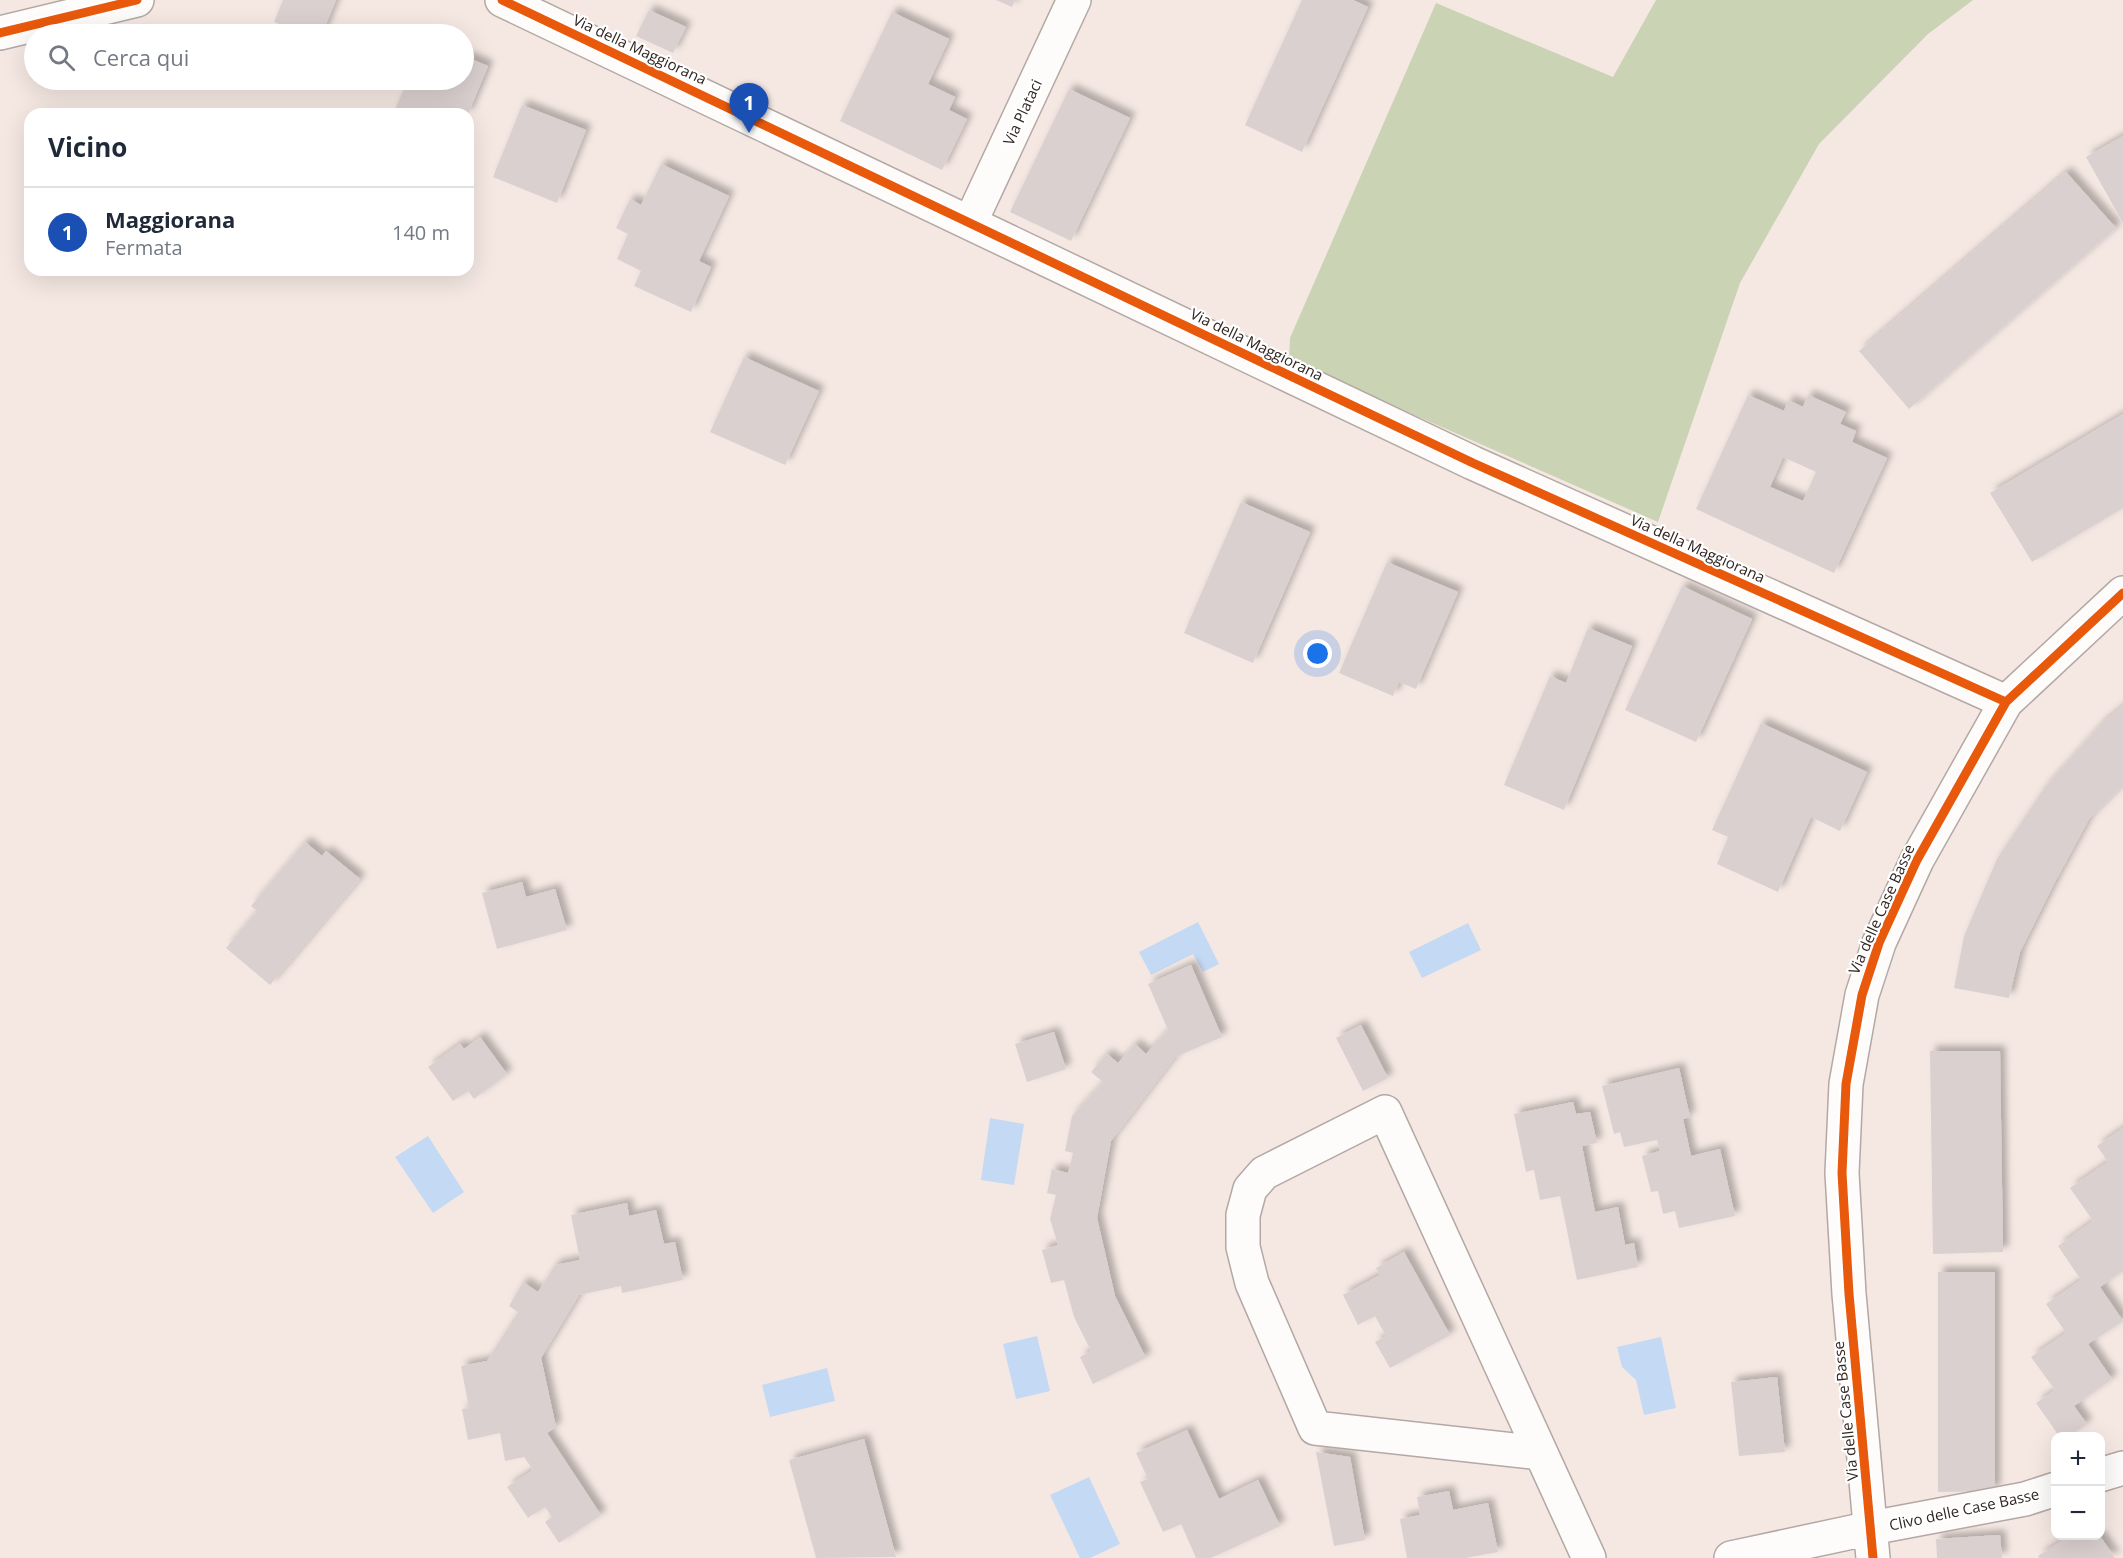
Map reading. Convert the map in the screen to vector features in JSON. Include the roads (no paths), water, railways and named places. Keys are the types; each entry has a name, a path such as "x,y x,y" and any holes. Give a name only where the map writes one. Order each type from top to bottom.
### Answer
{"street":[{"path":"24,24 67,8 137,0"},
{"name":"Via della Maggiorana","path":"502,0 1473,463 2006,702"},
{"name":"Via Plataci","path":"970,223 1074,0"},
{"path":"0,33 24,24"},
{"name":"Via delle Case Basse","path":"1872,1543 1842,1200 1844,1111 1851,1053 1862,995 1888,924 1917,860 2006,702 2123,593"},
{"path":"1541,1453 1315,1428 1252,1283 1243,1247 1243,1215 1250,1189 1264,1173 1385,1112 1541,1453 1589,1558"},
{"path":"2105,1473 2123,1468"},
{"name":"Clivo delle Case Basse","path":"1731,1558 1872,1543 2051,1490"}],"water":[{"path":"1198,922 1219,964 1203,972 1193,954 1151,975 1139,952"},
{"path":"1468,923 1481,950 1422,978 1409,952"},
{"path":"990,1118 1024,1124 1014,1185 981,1180"},
{"path":"428,1136 464,1192 433,1213 395,1157"},
{"path":"1037,1336 1050,1391 1016,1399 1003,1344"},
{"path":"1661,1337 1676,1408 1644,1415 1636,1380 1622,1367 1617,1347"},
{"path":"827,1368 835,1401 770,1417 762,1385"},
{"path":"1089,1477 1120,1544 1090,1558 1080,1558 1050,1495"}],"place":[{"name":"Maggiorana","path":"749,133"}]}
